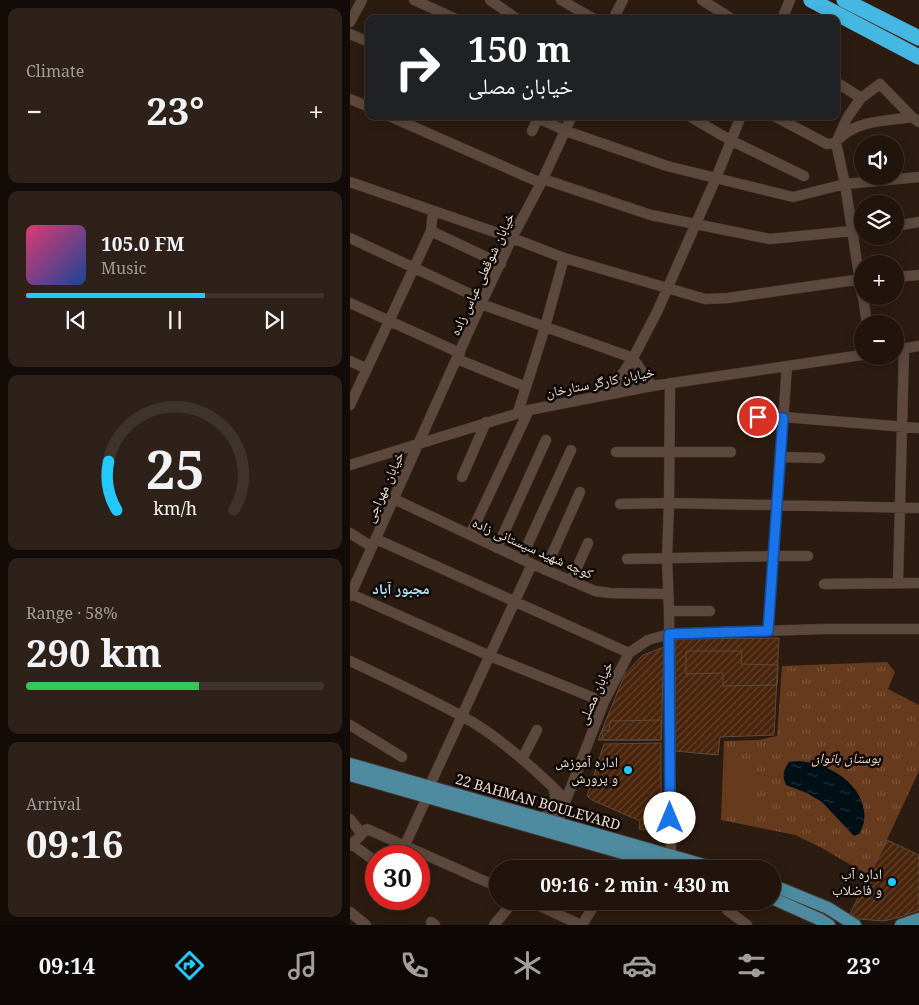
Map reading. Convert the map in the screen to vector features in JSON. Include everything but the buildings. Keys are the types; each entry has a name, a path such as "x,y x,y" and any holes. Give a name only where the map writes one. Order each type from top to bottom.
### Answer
{"highway":[{"path":"811,0 839,15"},
{"path":"844,0 919,38"},
{"path":"840,15 919,57"}],"main road":[{"name":"22 BAHMAN BOULEVARD","path":"350,764 428,792 556,828 688,860"},
{"name":"22 BAHMAN BOULEVARD","path":"350,775 540,818 556,828 652,860"},
{"path":"781,889 828,908 855,925"},
{"path":"781,902 829,925"},
{"path":"901,925 919,919"}],"street":[{"path":"351,16 362,0"},
{"path":"414,0 447,15"},
{"path":"490,0 511,15"},
{"path":"561,0 587,15"},
{"path":"615,15 623,0"},
{"path":"702,0 726,15"},
{"path":"784,15 790,0"},
{"path":"350,34 365,40"},
{"path":"854,216 836,142 847,118 861,98 880,84 915,120"},
{"path":"840,85 861,98"},
{"path":"350,99 365,105"},
{"path":"398,120 542,181 651,215 770,239 854,230"},
{"path":"532,131 535,120"},
{"path":"542,120 566,131 667,166 793,197 845,184 919,176"},
{"name":"خیابان شوقعلی عباس زاده","path":"418,443 512,238 542,181 570,120"},
{"path":"696,120 730,140 804,176"},
{"path":"609,394 633,358 667,288 716,178 739,120"},
{"path":"782,120 827,144 836,142 848,130 860,126 915,120"},
{"path":"350,182 564,258 704,299 728,298 854,280"},
{"path":"350,405 430,231 433,211"},
{"path":"904,224 919,222"},
{"path":"430,231 501,264"},
{"path":"350,238 482,302 545,327 633,358 652,386"},
{"path":"518,412 545,327 564,258"},
{"path":"904,276 919,275"},
{"path":"350,303 526,387"},
{"path":"904,348 919,346"},
{"name":"خیابان کارگر ستارخان","path":"350,465 518,412 670,383 854,356"},
{"path":"350,361 367,369"},
{"path":"898,583 902,426 900,365"},
{"path":"768,631 787,366"},
{"path":"670,383 667,559 671,855"},
{"path":"470,535 529,410"},
{"path":"758,417 919,428"},
{"path":"462,477 486,422"},
{"path":"497,548 546,440"},
{"name":"خیابان مهراجی","path":"350,595 354,574 374,543 418,443"},
{"path":"521,559 571,450"},
{"path":"616,452 732,452"},
{"path":"780,457 820,458"},
{"path":"545,570 580,492"},
{"name":"کوچه شهید سیستانی زاده","path":"394,499 545,570 595,591 668,594"},
{"path":"620,504 669,503 919,508"},
{"path":"350,533 515,601 629,653"},
{"path":"571,581 588,543"},
{"path":"627,559 808,556"},
{"path":"350,819 364,831 405,845 532,564"},
{"path":"824,584 919,582"},
{"path":"350,595 490,656 604,702"},
{"path":"669,611 710,611"},
{"name":"خیابان مصلی","path":"556,828 604,702 629,653 648,640 669,634 919,629"},
{"path":"350,661 402,685 475,724 522,759 566,800"},
{"path":"350,725 402,757"},
{"path":"522,759 537,730"},
{"path":"540,818 554,809 556,800 554,788"},
{"path":"364,831 351,845 365,855"},
{"path":"430,856 489,883"},
{"path":"507,910 498,921 509,925"},
{"path":"548,910 581,925 592,910"},
{"path":"727,910 747,925"}],"green space":[{"name":"بوستان بانوان","path":"887,662 895,672 888,689 919,705 919,771 870,876 795,835 721,820 724,741 758,740 777,736 782,666"},
{"path":"727,765 754,766 752,817 725,816"}],"water":[{"path":"800,761 832,770 848,781 854,788 864,810 863,826 859,834 854,836 822,802 807,793 786,785 784,771 787,765 789,762"}],"place":[{"name":"اداره آموزش و پرورش","path":"628,770"},
{"name":"اداره آب و فاضلاب","path":"892,882"}],"district":[{"name":"مجبور آباد","path":"401,589"}],"route":[{"path":"670,818 669,634 768,631 783,418 758,417"}]}
